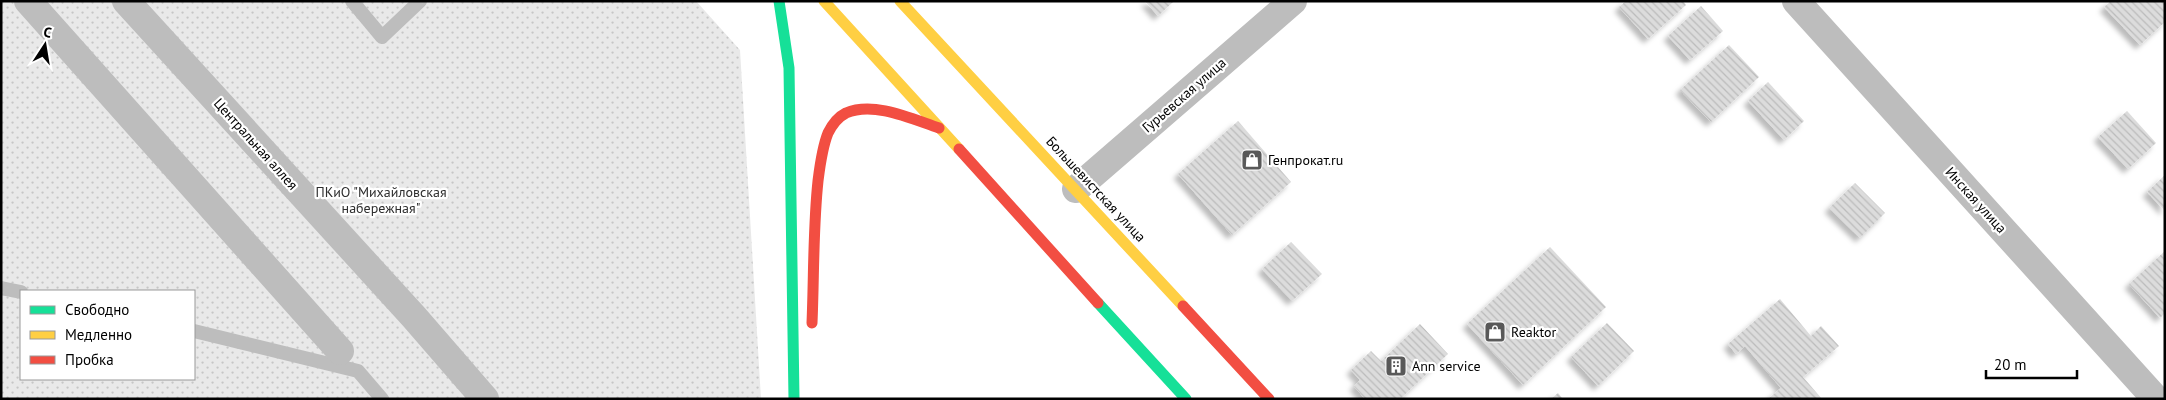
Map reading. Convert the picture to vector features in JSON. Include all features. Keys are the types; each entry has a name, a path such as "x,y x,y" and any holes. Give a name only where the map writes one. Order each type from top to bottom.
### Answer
{"main road":[{"path":"779,1 789,68 794,399"},
{"path":"824,1 1186,399"},
{"name":"Большевистская улица","path":"900,1 1269,399"},
{"path":"811,334 814,209 822,154 827,134 837,119 850,112 865,111 892,113 939,128"}],"street":[{"path":"28,1 340,352"},
{"name":"Центральная аллея","path":"126,1 414,317 485,399"},
{"name":"Гурьевская улица","path":"1076,189 1293,1"},
{"name":"Инская улица","path":"1796,1 2156,399"}],"lane":[{"path":"352,1 382,36 420,1"},
{"path":"1,288 20,292"},
{"path":"195,331 358,371 382,399"}],"green space":[{"name":"ПКиО \"Михайловская набережная\"","path":"1,1 696,1 740,50 761,399 1,399"}],"building":[{"path":"1145,1 1174,1 1158,16"},
{"path":"1626,1 1683,1 1686,5 1648,39 1619,7"},
{"path":"2111,1 2165,1 2165,22 2140,45 2104,7"},
{"path":"1701,6 1723,31 1690,60 1668,36"},
{"path":"1729,45 1759,77 1711,122 1680,90"},
{"path":"1768,82 1804,121 1784,140 1748,101"},
{"path":"2127,111 2156,143 2128,169 2098,137"},
{"path":"1238,121 1291,182 1232,235 1178,174"},
{"path":"2165,175 2165,211 2147,192"},
{"path":"1855,183 1885,213 1860,238 1829,208"},
{"path":"1291,242 1322,274 1292,301 1262,269"},
{"path":"1550,247 1606,307 1523,385 1467,324"},
{"path":"2165,251 2165,313 2160,318 2129,284"},
{"path":"1780,299 1811,336 1821,326 1839,346 1803,377 1822,399 1768,399 1781,388 1745,346 1736,354 1728,344"},
{"path":"1607,323 1634,351 1598,386 1571,357"},
{"name":"Ann service","path":"1420,324 1448,354 1400,399 1365,399 1354,386 1360,380 1351,370 1371,351 1381,361"},
{"path":"1558,393 1563,399 1551,399"}],"traffic: fast":[{"path":"779,1 789,68 794,399"},
{"path":"1098,303 1186,399"}],"traffic: slow":[{"path":"824,1 959,149"},
{"path":"900,1 1183,306"}],"traffic: jam":[{"path":"812,323 816,199 820,163 831,127 846,113 869,109 905,116 939,128"},
{"path":"959,149 1098,303"},
{"path":"1183,306 1269,399"}],"place":[{"name":"Генпрокат.ru","path":"1252,160"},
{"name":"Reaktor","path":"1495,332"},
{"name":"Ann service","path":"1396,366"}]}
